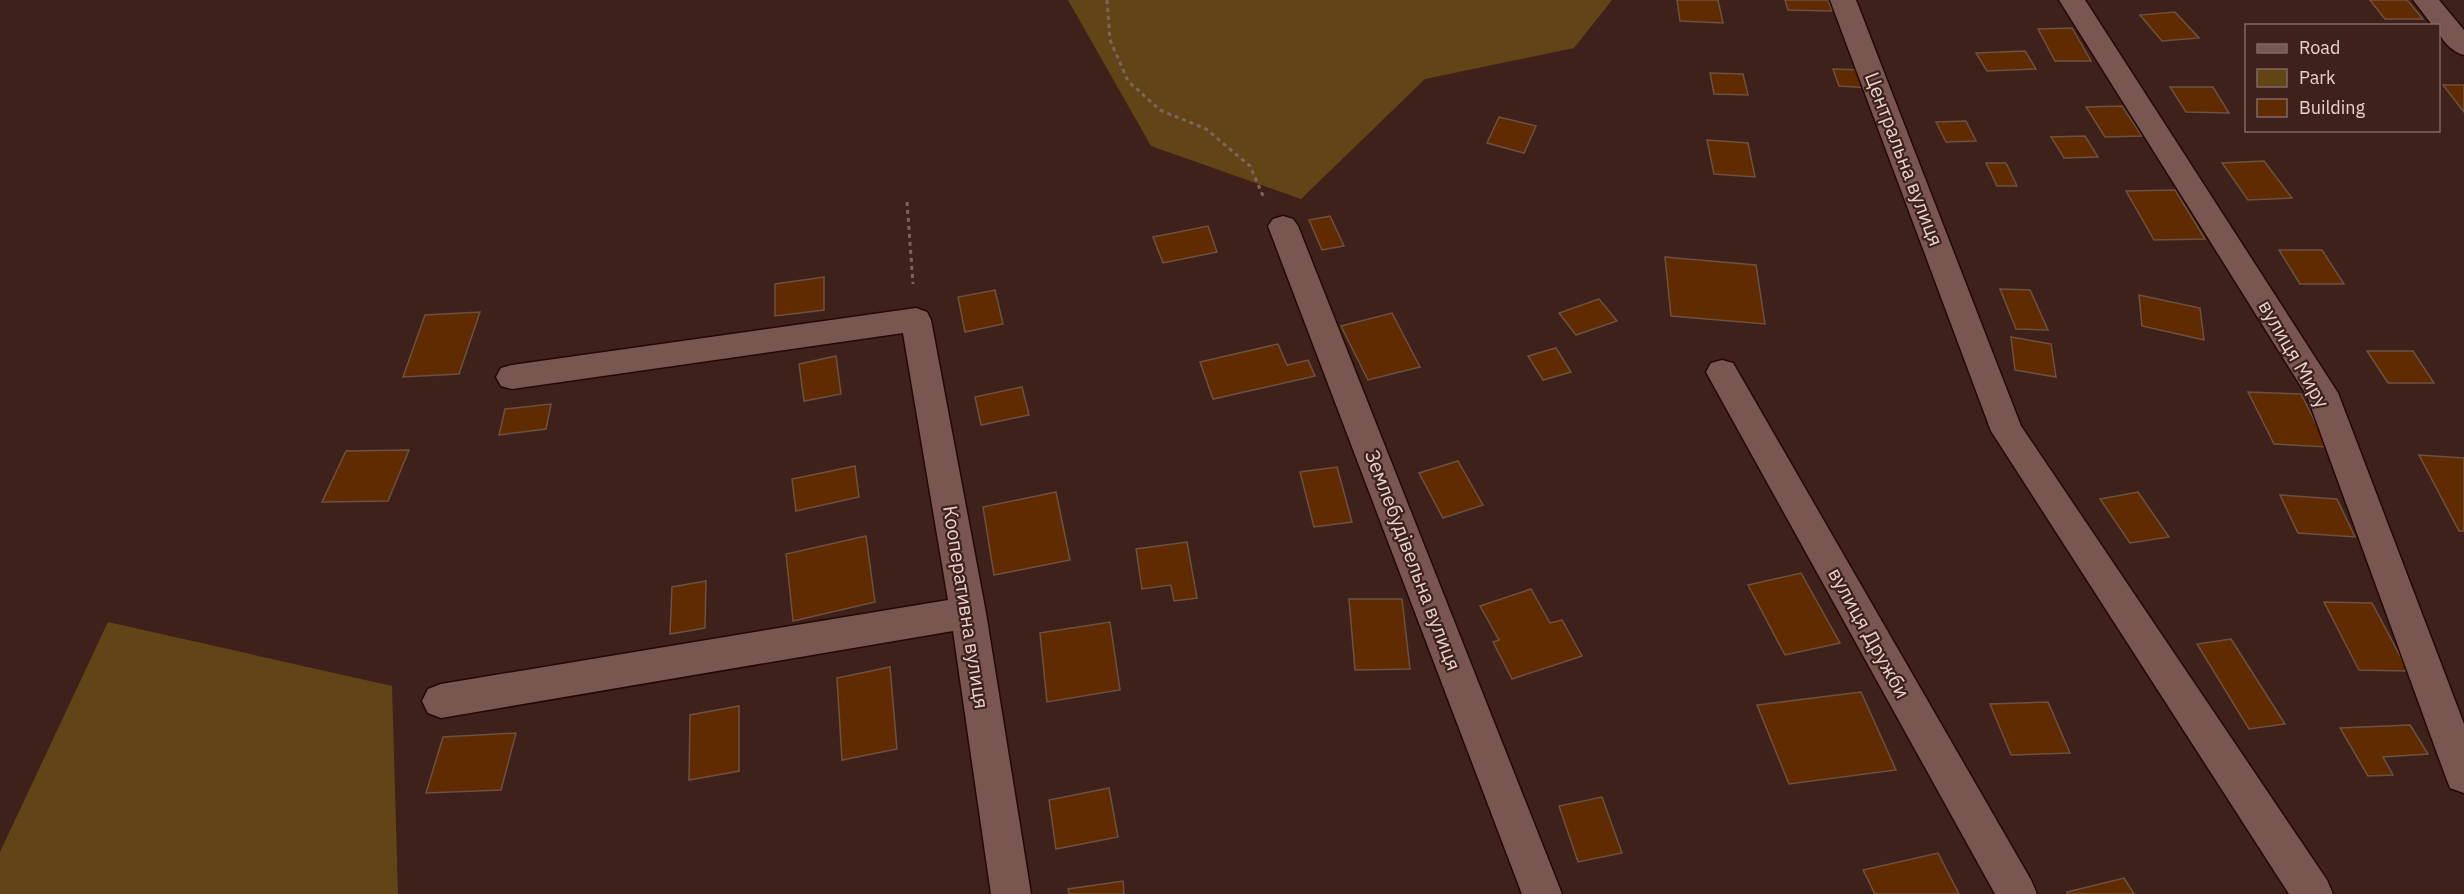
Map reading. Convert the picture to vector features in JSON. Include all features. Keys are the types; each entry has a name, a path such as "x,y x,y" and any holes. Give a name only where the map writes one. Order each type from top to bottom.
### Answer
{"street":[{"name":"Центральна вулиця","path":"1843,0 2007,431 2313,894"},
{"name":"вулиця Миру","path":"2072,0 2322,393 2464,775"},
{"path":"2426,0 2464,47"},
{"name":"Землебудівельна вулиця","path":"1283,226 1542,894"},
{"path":"512,377 916,320"},
{"name":"Кооперативна вулиця","path":"916,320 968,614 1011,894"},
{"name":"вулиця Дружби","path":"1722,372 2017,894"},
{"path":"441,700 968,614"}],"path":[{"path":"1107,0 1110,40 1128,81 1160,110 1206,129 1250,166 1266,204 1283,226"},
{"path":"907,202 916,320"}],"green space":[{"path":"1068,0 1612,0 1574,48 1425,79 1301,199 1151,146"},
{"path":"108,622 392,686 398,894 0,894 0,852"}],"building":[{"path":"1677,0 1718,0 1723,23 1680,21"},
{"path":"1785,0 1828,0 1832,11 1788,10"},
{"path":"2370,0 2407,0 2423,19 2385,19"},
{"path":"2175,12 2199,38 2162,41 2140,15"},
{"path":"2072,28 2091,61 2055,61 2038,29"},
{"path":"2025,51 2036,69 1987,71 1976,53"},
{"path":"1833,69 1864,70 1870,88 1839,86"},
{"path":"1710,73 1743,74 1748,95 1714,94"},
{"path":"2443,85 2464,85 2464,112"},
{"path":"2170,87 2213,87 2229,113 2186,112"},
{"path":"2122,106 2142,136 2105,137 2086,107"},
{"path":"1499,117 1536,126 1524,153 1487,143"},
{"path":"1966,121 1976,141 1946,142 1936,122"},
{"path":"2085,136 2098,157 2064,158 2051,137"},
{"path":"1707,140 1748,143 1755,177 1714,174"},
{"path":"2264,161 2292,198 2248,200 2222,163"},
{"path":"1986,163 2006,163 2017,186 1997,186"},
{"path":"2175,190 2205,239 2154,240 2126,191"},
{"path":"1330,216 1344,246 1322,250 1309,220"},
{"path":"1208,226 1217,252 1163,263 1153,237"},
{"path":"2279,250 2322,250 2344,284 2300,284"},
{"path":"1665,257 1756,265 1765,324 1671,316"},
{"path":"824,277 824,310 775,316 775,284"},
{"path":"2000,289 2030,290 2048,330 2016,329"},
{"path":"995,290 1003,324 965,332 958,297"},
{"path":"2139,295 2200,308 2204,340 2142,326"},
{"path":"1599,299 1617,321 1576,335 1559,313"},
{"path":"480,312 459,374 403,377 425,315"},
{"path":"1392,313 1420,367 1368,380 1341,326"},
{"path":"2011,337 2051,344 2056,377 2015,370"},
{"path":"1278,344 1287,365 1308,360 1315,376 1213,399 1200,362"},
{"path":"1556,348 1571,372 1543,380 1528,356"},
{"path":"2367,351 2413,351 2434,383 2388,383"},
{"path":"836,356 841,394 804,401 799,364"},
{"path":"1022,387 1029,415 981,425 975,397"},
{"path":"2248,392 2301,394 2328,447 2274,444"},
{"path":"551,404 546,429 499,435 505,409"},
{"path":"409,450 388,501 322,502 346,451"},
{"path":"2419,455 2464,458 2464,531 2459,531"},
{"path":"1458,461 1483,505 1443,518 1419,473"},
{"path":"855,466 859,497 796,511 792,479"},
{"path":"1337,467 1352,522 1314,527 1300,472"},
{"path":"1056,492 1070,560 994,575 983,507"},
{"path":"2138,492 2169,537 2130,543 2100,499"},
{"path":"2280,495 2337,499 2355,537 2298,533"},
{"path":"866,536 875,602 793,621 786,554"},
{"path":"1187,542 1197,598 1174,601 1171,585 1142,589 1136,549"},
{"path":"1801,573 1840,643 1785,655 1748,585"},
{"path":"706,581 705,628 670,634 672,587"},
{"path":"1531,589 1550,623 1562,620 1582,656 1512,679 1493,642 1499,640 1480,606"},
{"path":"1349,599 1402,599 1410,669 1355,670"},
{"path":"2324,602 2372,603 2408,671 2359,670"},
{"path":"1110,622 1120,690 1047,702 1040,633"},
{"path":"2231,639 2285,724 2249,729 2197,644"},
{"path":"890,667 897,749 842,760 837,678"},
{"path":"1861,692 1896,770 1789,784 1757,705"},
{"path":"2048,702 2070,753 2011,755 1990,704"},
{"path":"739,706 739,771 689,780 690,715"},
{"path":"2410,725 2428,754 2383,757 2393,775 2368,776 2340,728"},
{"path":"516,733 501,790 426,793 443,737"},
{"path":"1109,788 1118,837 1056,849 1049,800"},
{"path":"1602,797 1622,853 1578,862 1559,806"},
{"path":"1938,853 1959,894 1875,894 1863,870"},
{"path":"2124,878 2134,894 2068,894 2067,892"},
{"path":"1123,881 1124,894 1069,894 1068,889"}]}
